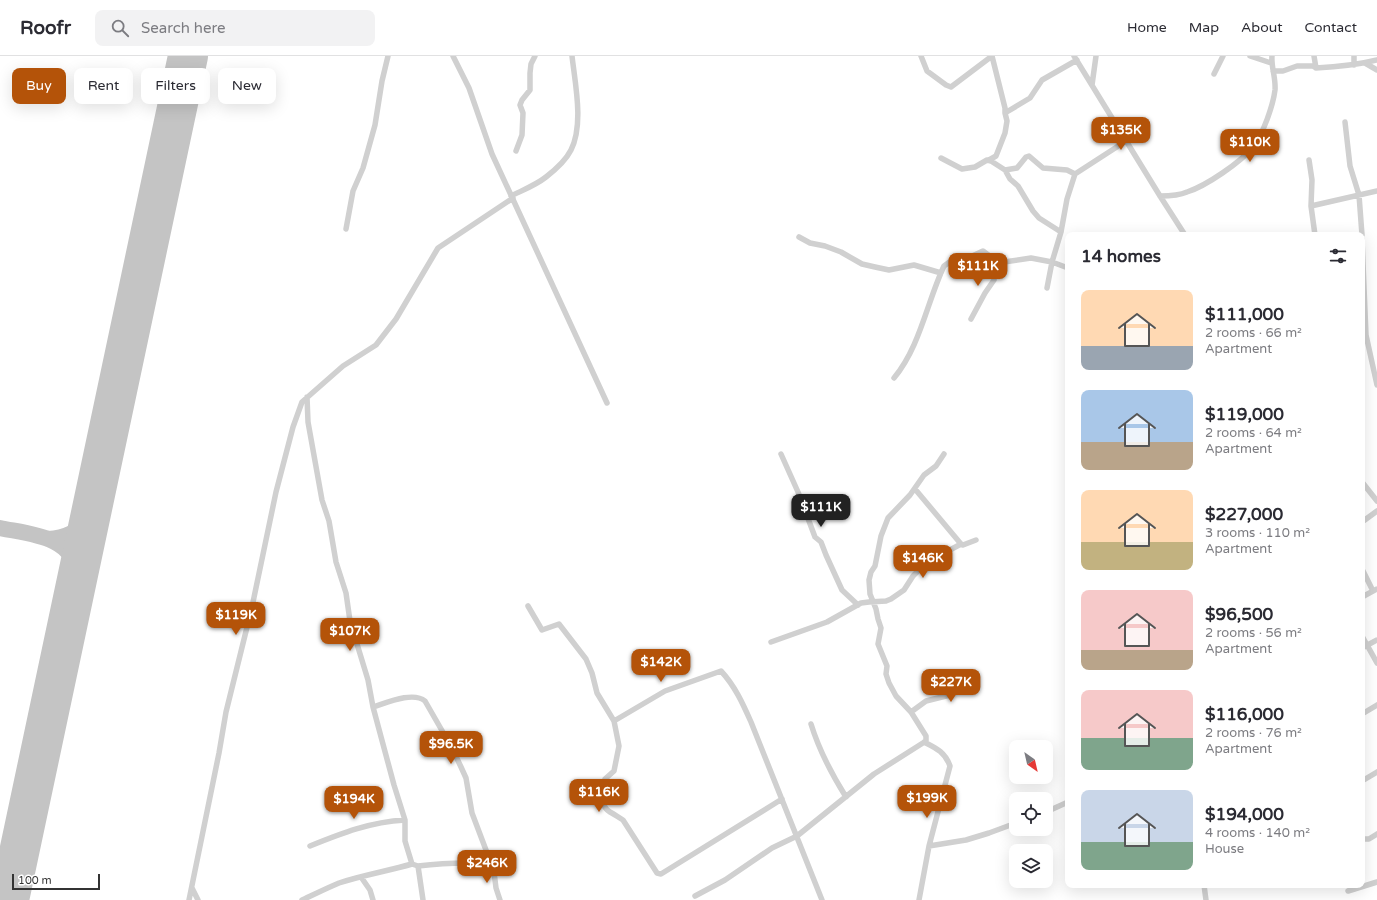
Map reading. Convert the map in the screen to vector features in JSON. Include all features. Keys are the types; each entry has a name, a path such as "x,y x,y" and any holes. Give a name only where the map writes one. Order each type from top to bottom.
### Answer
{"street":[{"path":"346,229 353,191 363,168 375,125 382,81 388,56"},
{"path":"516,151 522,135 523,113 520,105 530,90 530,72 535,56"},
{"path":"189,900 226,712 252,607 276,492 296,416 302,402 343,366 376,345 396,319 438,248 512,197 546,177 560,165 571,150 574,141 577,116 572,56"},
{"path":"921,56 927,70 946,85 951,87 992,56 1005,108 1007,121 1006,133 996,156 975,167 962,169 941,158"},
{"path":"1092,85 1096,56"},
{"path":"1214,74 1223,56"},
{"path":"1250,56 1272,63"},
{"path":"1160,196 1179,195 1195,189 1231,166 1252,148 1262,129 1275,88 1272,56"},
{"path":"1314,56 1316,68"},
{"path":"1354,56 1354,65"},
{"path":"455,57 469,88 492,154 607,404"},
{"path":"1005,113 1030,98 1042,80 1076,58 1183,232"},
{"path":"1273,71 1283,71 1298,66 1313,66 1316,68 1354,65 1377,60"},
{"path":"1365,63 1377,70"},
{"path":"1345,122 1350,166 1360,195 1362,232"},
{"path":"1047,288 1052,262 1061,232 1067,199 1075,174 1126,141"},
{"path":"1005,170 1017,168 1026,157 1030,156 1043,168 1067,170 1075,174"},
{"path":"989,160 1005,170 1010,179 1018,186 1033,211 1040,218 1061,232"},
{"path":"1309,160 1312,180 1311,206 1315,232"},
{"path":"1311,206 1377,191"},
{"path":"799,237 810,243 825,246 841,252 862,264 889,270 914,265 941,273"},
{"path":"894,378 904,365 915,343 944,266 955,258 968,258 983,251 995,260 1004,262 1031,258 1052,262 1065,267"},
{"path":"971,319 994,280 995,260"},
{"path":"1365,311 1366,335 1377,385"},
{"path":"307,397 308,422 322,500 329,521 336,562 346,593 350,621 368,680 373,707 405,820 405,840 412,864"},
{"path":"780,454 798,492 815,537 821,542 842,590 858,605"},
{"path":"695,896 731,876 772,848 797,836 874,774 927,740 911,712 896,696 889,683 886,674 887,666 878,644 881,628 869,590 869,576 875,566 884,528 888,518 915,489 924,475 936,466 944,454"},
{"path":"1365,485 1376,497"},
{"path":"915,489 961,544"},
{"path":"1365,520 1377,511"},
{"path":"771,642 827,622 858,605 867,602 882,602 891,599 904,590 913,576 920,570 961,544 963,545 976,540"},
{"path":"1365,574 1375,590 1365,595"},
{"path":"528,606 542,630 559,624 586,659 592,673 597,693 614,721 620,746 614,771 605,779 604,793 602,797 603,804 608,811 623,820 659,874 782,800"},
{"path":"1377,640 1365,647 1377,663"},
{"path":"614,721 665,691 721,671 730,682 740,699 822,900"},
{"path":"911,712 926,701 950,695 950,688 943,672"},
{"path":"373,707 405,697 419,698 425,701 462,767 466,778 472,813 489,858 493,864 496,888 500,900"},
{"path":"1365,712 1377,705"},
{"path":"811,724 830,772 846,797"},
{"path":"919,900 929,846 950,766 947,758 941,751 924,742"},
{"path":"1365,779 1377,772"},
{"path":"1053,809 1065,803"},
{"path":"310,846 352,830 380,822 405,820"},
{"path":"929,846 966,840 1009,826"},
{"path":"1365,839 1369,839 1377,834"},
{"path":"302,900 338,884 412,864 418,866 471,862 493,864"},
{"path":"418,866 423,900"},
{"path":"361,877 370,890 373,900"},
{"path":"1365,886 1377,882"},
{"path":"192,888 198,900"},
{"path":"1204,888 1206,900"},
{"path":"1348,891 1358,888"}],"taxiway":[{"path":"48,539 70,534 84,524 88,519 93,503"},
{"path":"0,528 36,535 59,544 68,552 74,561 76,574 74,593"}],"runway":[{"path":"9,900 188,56"}]}
